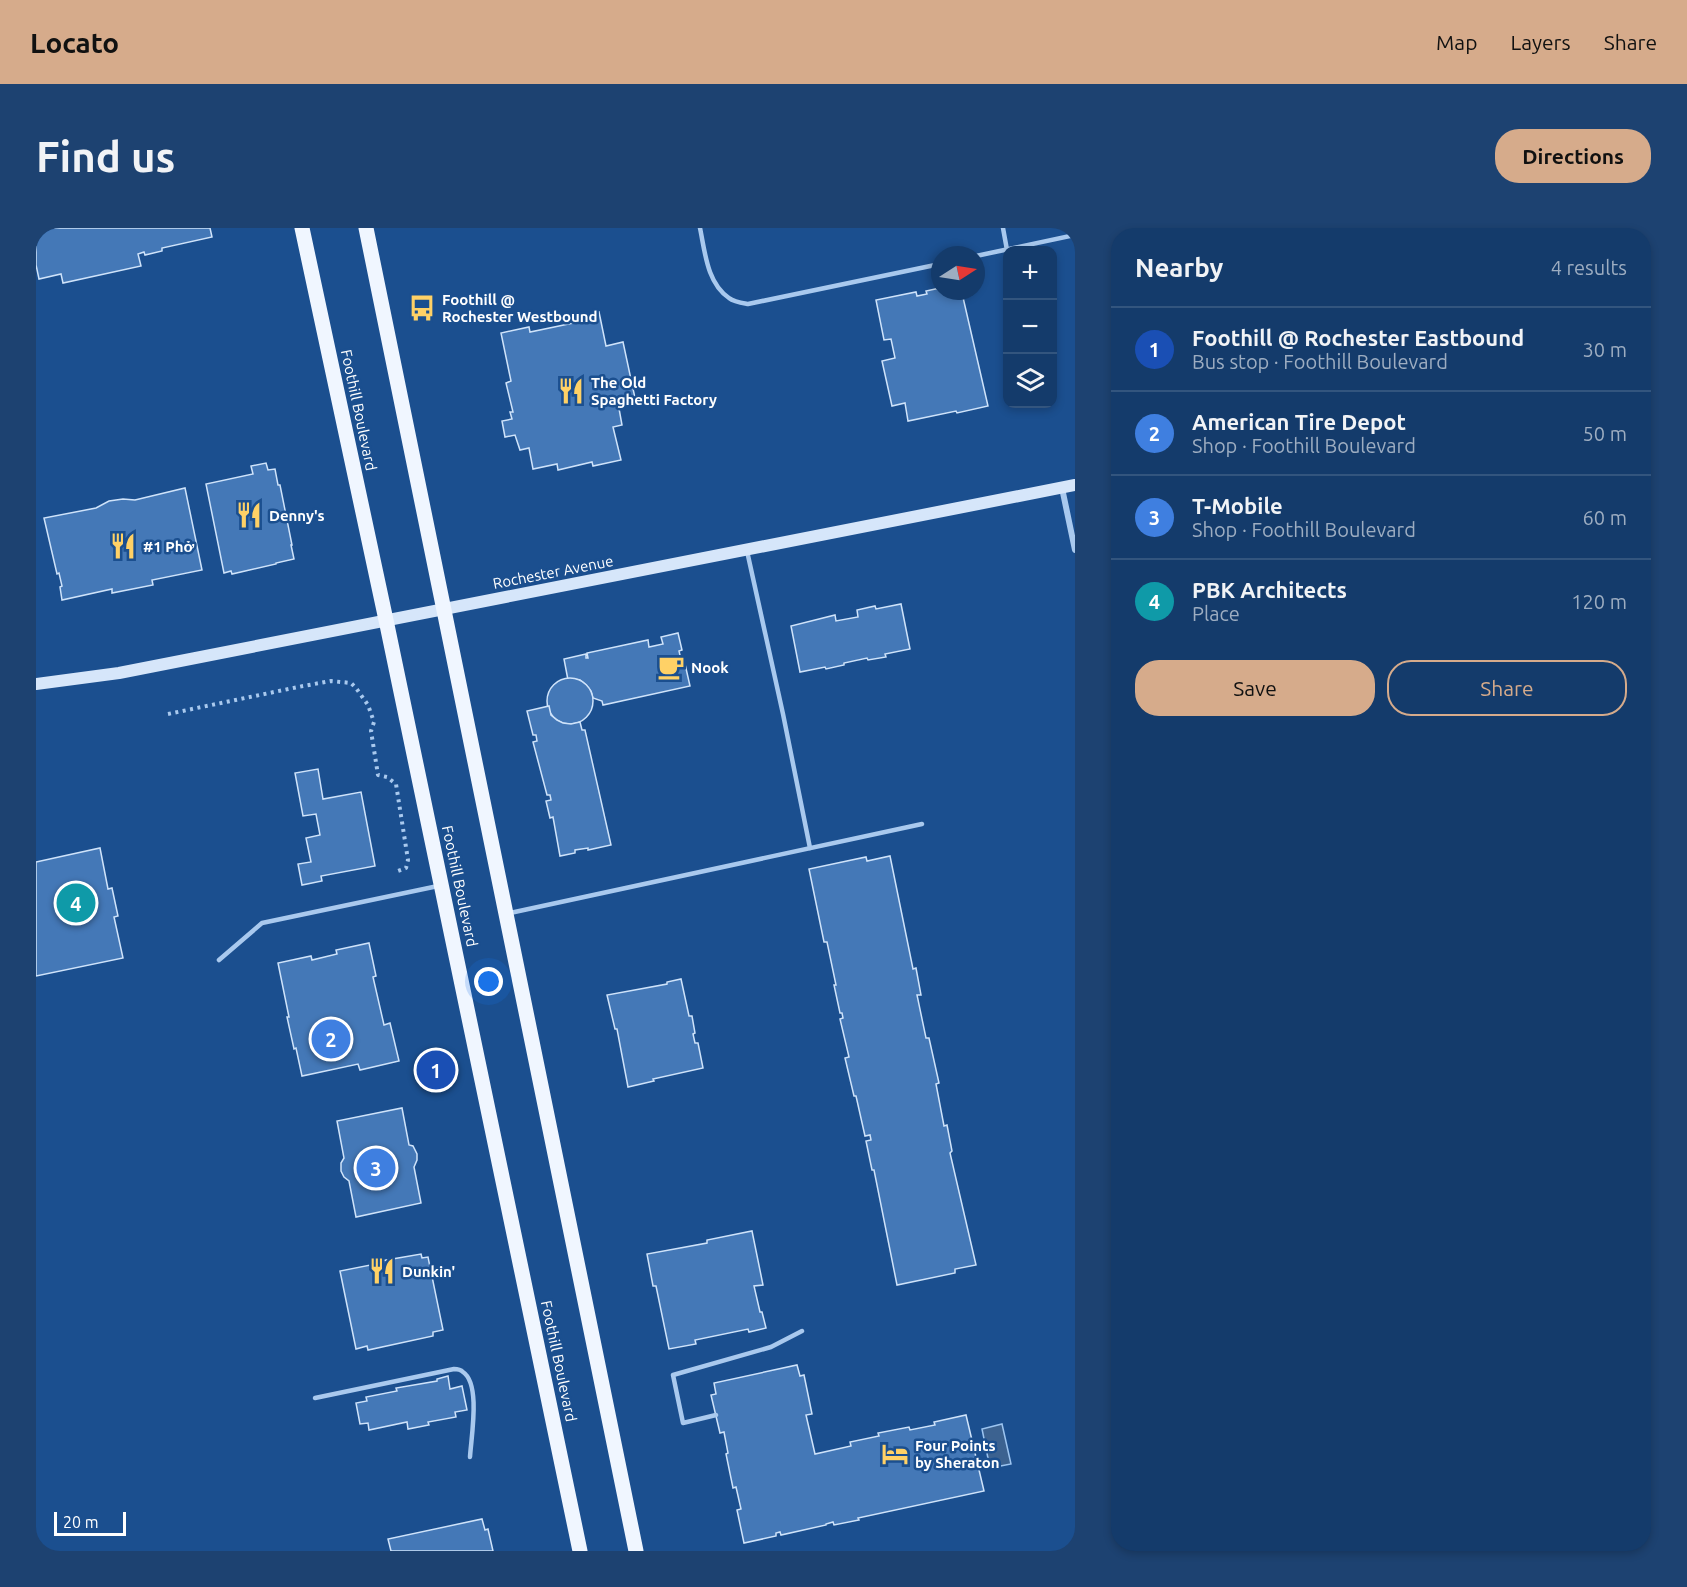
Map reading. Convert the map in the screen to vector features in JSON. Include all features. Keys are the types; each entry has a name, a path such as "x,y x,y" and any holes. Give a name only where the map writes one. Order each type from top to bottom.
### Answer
{"main road":[{"name":"Foothill Boulevard","path":"302,228 580,1551"},
{"path":"366,228 636,1551"},
{"name":"Rochester Avenue","path":"36,684 118,673 1075,485"}],"street":[{"path":"1062,488 1075,550"}],"lane":[{"path":"699,228 710,272 719,289 731,300 748,304 931,266"},
{"path":"1003,228 1006,246"},
{"path":"1022,246 1075,235"},
{"path":"985,254 1003,250"},
{"path":"746,549 810,848"},
{"path":"507,913 922,824"},
{"path":"219,960 262,923 441,885"},
{"path":"716,1415 683,1424 673,1375 771,1347 802,1331"},
{"path":"315,1398 454,1369 462,1371 468,1377 472,1387 470,1457"}],"path":[{"path":"168,714 313,684 332,681 351,683 368,705 374,722 371,730 378,775 387,777 396,784 408,860 406,868 398,871"}],"water":[{"path":"1002,1424 1011,1464 990,1468 982,1429"}],"building":[{"path":"36,228 210,228 212,237 162,248 162,251 145,255 144,252 138,254 141,266 63,283 61,274 39,279 36,265"},
{"path":"931,290 931,300 964,300 988,406 908,421 905,403 892,406 882,361 895,358 891,339 884,340 876,300 916,292 917,296 927,294 926,291"},
{"name":"The Old Spaghetti Factory","path":"599,312 606,346 623,342 635,398 618,403 622,425 613,427 621,460 593,466 592,462 558,470 557,464 533,469 529,448 520,450 515,435 505,437 502,421 512,419 510,412 513,412 506,383 511,381 501,333 529,327 530,332 588,320 587,315"},
{"name":"Denny's","path":"266,463 268,470 275,469 278,485 280,485 294,559 232,574 231,571 224,573 206,484 253,474 251,466"},
{"path":"185,488 202,570 152,580 153,585 112,593 112,589 62,600 60,587 62,586 44,518 96,508 109,501 135,500"},
{"path":"901,604 910,649 885,654 886,657 868,660 867,658 826,669 825,667 800,672 791,626 835,615 836,621 858,617 857,610"},
{"path":"678,633 682,650 679,651 682,664 685,664 690,686 603,705 602,701 593,698 591,691 580,680 568,680 564,659 586,654 588,658 587,653 648,640 649,647 663,644 661,637"},
{"path":"570,678 586,685 593,701 586,717 570,724 554,717 547,701 554,685"},
{"path":"549,706 551,715 557,720 571,724 580,722 582,730 585,730 611,845 575,850 575,853 560,856 553,817 550,818 546,801 551,800 550,795 547,795 533,742 537,741 536,735 533,735 527,711"},
{"path":"318,769 323,799 361,792 375,866 321,876 322,881 302,885 298,864 311,862 306,838 320,835 316,814 303,816 295,773"},
{"path":"100,848 108,889 112,888 118,916 114,917 123,958 36,976 36,862"},
{"path":"890,856 913,969 916,968 921,995 917,995 926,1038 929,1038 939,1083 936,1084 944,1126 947,1125 952,1151 950,1153 976,1265 955,1269 955,1273 897,1285 866,1141 871,1140 870,1135 865,1136 845,1058 849,1057 840,1019 843,1018 840,1013 827,942 824,942 809,869 866,857 867,861"},
{"path":"369,943 376,976 373,977 384,1025 390,1023 399,1061 360,1070 358,1064 302,1076 287,1017 289,1017 278,963 311,956 312,960 337,954 336,950"},
{"path":"681,979 703,1068 628,1087 617,1029 615,1029 607,995 667,984 667,982"},
{"path":"402,1108 409,1145 413,1146 417,1154 414,1167 421,1203 356,1217 349,1181 341,1171 344,1158 337,1121"},
{"path":"752,1231 763,1285 754,1286 766,1328 749,1332 748,1329 695,1340 696,1344 669,1349 647,1254 707,1243 707,1240"},
{"path":"421,1254 422,1258 428,1257 443,1330 433,1332 433,1336 368,1350 367,1346 356,1349 340,1271"},
{"name":"Four Points by Sheraton","path":"797,1365 800,1376 804,1375 812,1414 806,1415 815,1454 851,1446 850,1442 879,1436 878,1433 935,1425 934,1422 966,1415 984,1491 858,1518 859,1520 834,1525 833,1522 781,1535 780,1532 776,1533 776,1536 744,1543 737,1510 741,1509 736,1487 733,1488 724,1432 720,1433 711,1395 716,1394 714,1383"},
{"path":"448,1376 450,1389 462,1386 467,1410 455,1412 456,1417 428,1422 429,1425 408,1429 407,1422 369,1430 368,1423 360,1424 356,1403 367,1401 366,1397 397,1391 396,1388 437,1381 437,1379"},
{"path":"482,1519 485,1530 488,1529 493,1551 391,1551 388,1539"}],"place":[{"name":"Foothill @ Rochester Westbound","path":"422,308"},
{"name":"The Old Spaghetti Factory","path":"571,391"},
{"name":"Denny's","path":"249,515"},
{"name":"#1 Phở","path":"123,546"},
{"name":"Nook","path":"671,667"},
{"name":"PBK Architects","path":"76,903"},
{"name":"American Tire Depot","path":"331,1039"},
{"name":"Foothill @ Rochester Eastbound","path":"436,1070"},
{"name":"T-Mobile","path":"376,1168"},
{"name":"Dunkin'","path":"382,1271"},
{"name":"Four Points by Sheraton","path":"895,1454"}]}
